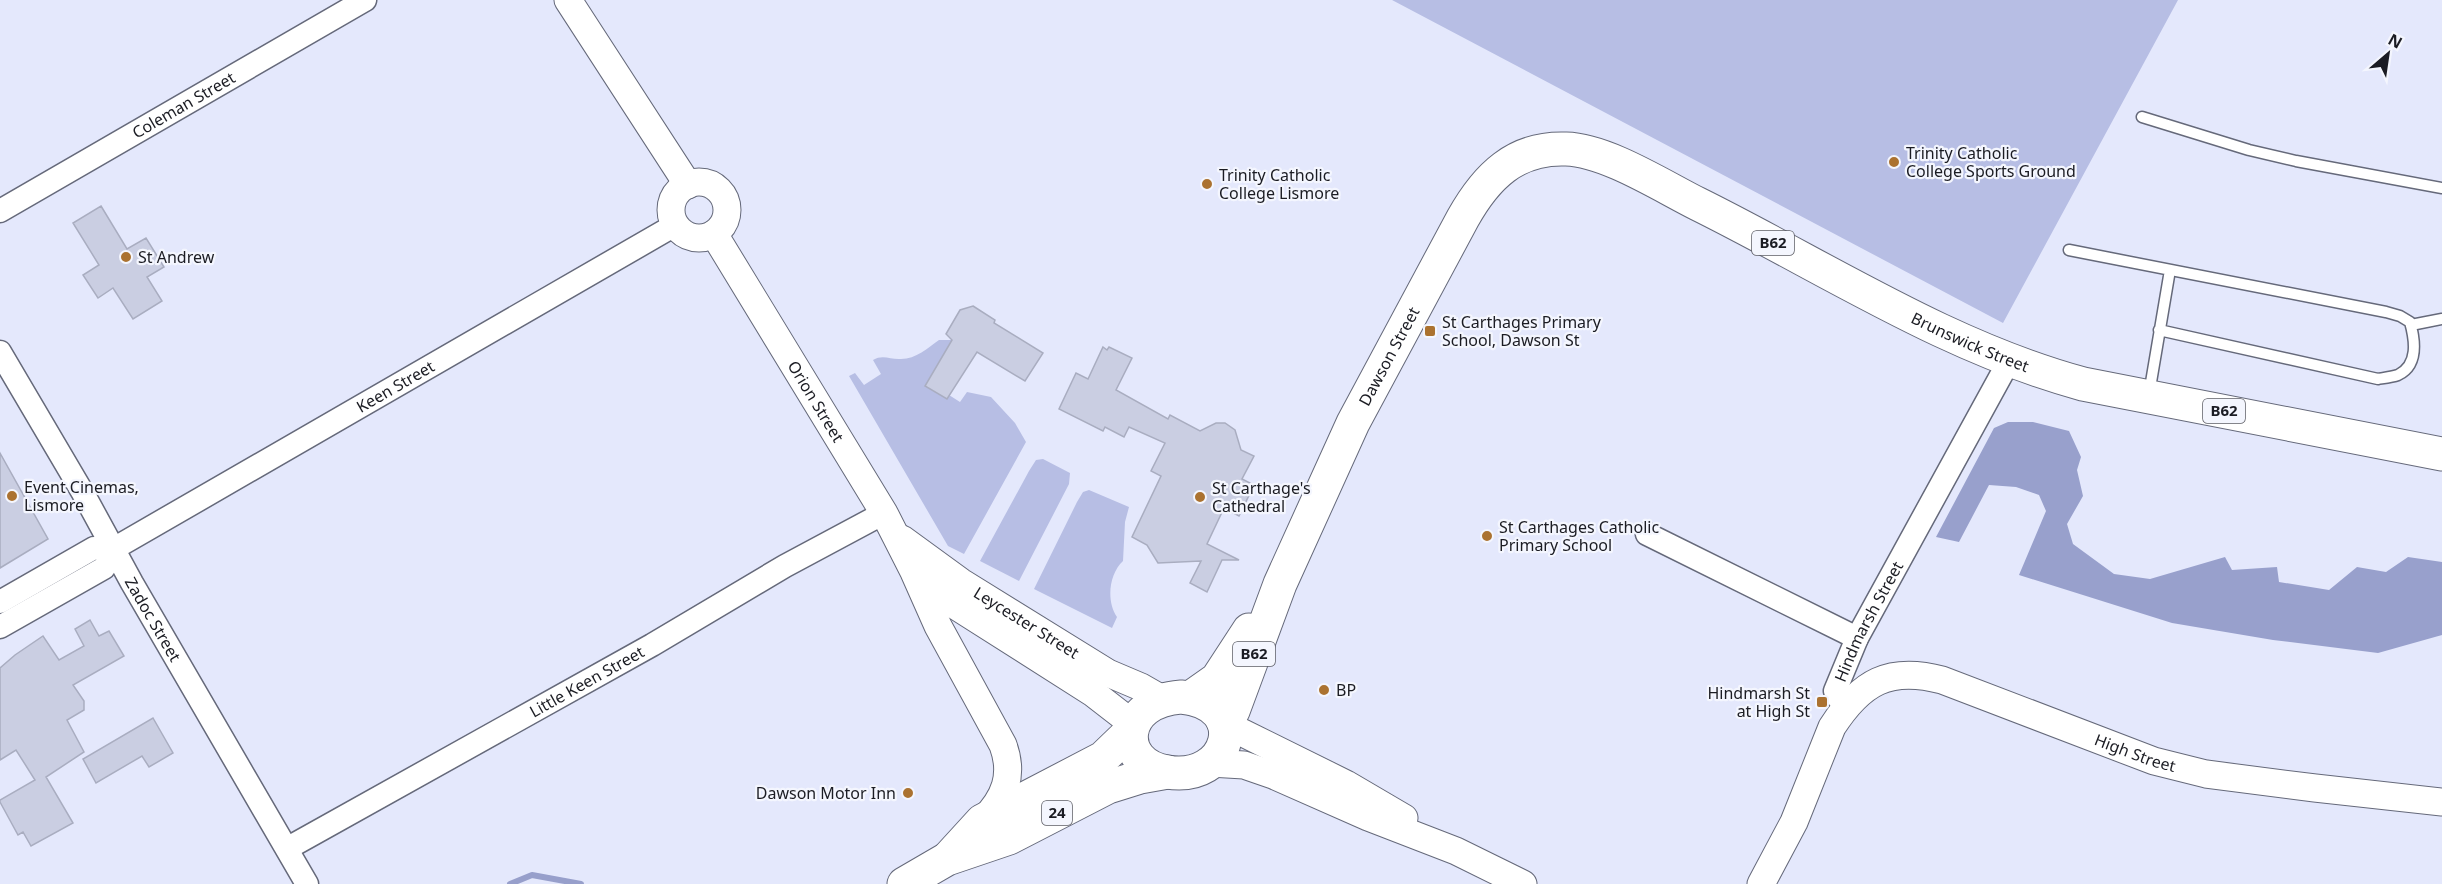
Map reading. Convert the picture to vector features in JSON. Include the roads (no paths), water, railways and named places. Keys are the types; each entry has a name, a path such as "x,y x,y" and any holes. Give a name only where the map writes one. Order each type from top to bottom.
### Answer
{"main road":[{"name":"Brunswick Street","path":"1531,153 1545,150 1580,150 1614,162 1715,212 1904,312 2009,361 2083,384 2442,454"},
{"name":"Dawson Street","path":"1225,725 1233,711 1280,584 1353,423 1478,192 1492,176 1511,162 1531,153"},
{"name":"Dawson Street","path":"1176,699 1217,679 1280,584"},
{"path":"1176,699 1209,707 1225,725"},
{"name":"B62","path":"904,884 947,859 982,821 1103,758 1132,727 1137,715 1145,708 1176,699"},
{"name":"B62","path":"1210,763 1218,757 1223,747 1225,725"},
{"path":"1132,727 1133,745 1149,766 1168,772 1198,769 1210,763"},
{"name":"24","path":"947,859 1009,838 1108,787 1140,777 1168,772"}],"street":[{"name":"Coleman Street","path":"0,211 365,0"},
{"path":"568,0 687,185"},
{"path":"695,183 709,185 723,197 726,215 722,227 714,234 694,238 687,236 675,225 671,213 673,199 687,185 695,183"},
{"name":"Keen Street","path":"0,602 94,548 115,548 675,225"},
{"name":"Orion Street","path":"714,234 890,524 938,626 1007,757 1009,772 1007,786 999,802 982,821"},
{"name":"Zadoc Street","path":"0,352 307,884"},
{"name":"Hindmarsh Street","path":"1761,884 1794,822 1832,727 1848,703 1838,698 1835,690 1857,638 2009,361"},
{"name":"Leycester Street","path":"890,524 961,582 1108,674 1176,699"},
{"name":"Little Keen Street","path":"288,848 652,645 785,566 890,524"},
{"path":"1647,534 1857,638"},
{"name":"Keen Street","path":"0,627 104,568 115,548"},
{"name":"Orion Street","path":"914,572 953,604 1093,693 1132,727"},
{"name":"High Street","path":"1848,703 1875,681 1890,676 1920,674 1942,680 2154,761 2206,774 2442,802"},
{"path":"1225,725 1346,784 1456,851"},
{"path":"1210,763 1244,765 1273,775 1368,817 1456,851 1523,884"}],"lane":[{"path":"2142,117 2249,150 2442,188"},
{"path":"2069,250 2386,312 2400,316 2411,325 2416,346 2411,362 2399,375 2378,379 2159,330"},
{"path":"2148,396 2170,270"},
{"path":"2411,325 2442,319"}],"waterway":[{"path":"510,884 532,875 581,884"}],"place":[{"name":"Trinity Catholic College Sports Ground","path":"1894,162"},
{"name":"Trinity Catholic College Lismore","path":"1207,184"},
{"name":"St Andrew","path":"126,257"},
{"name":"St Carthages Primary School, Dawson St","path":"1430,331"},
{"name":"Event Cinemas, Lismore","path":"12,496"},
{"name":"St Carthage's Cathedral","path":"1200,497"},
{"name":"St Carthages Catholic Primary School","path":"1487,536"},
{"name":"BP","path":"1324,690"},
{"name":"Hindmarsh St at High St","path":"1822,702"},
{"name":"Dawson Motor Inn","path":"908,793"}]}
